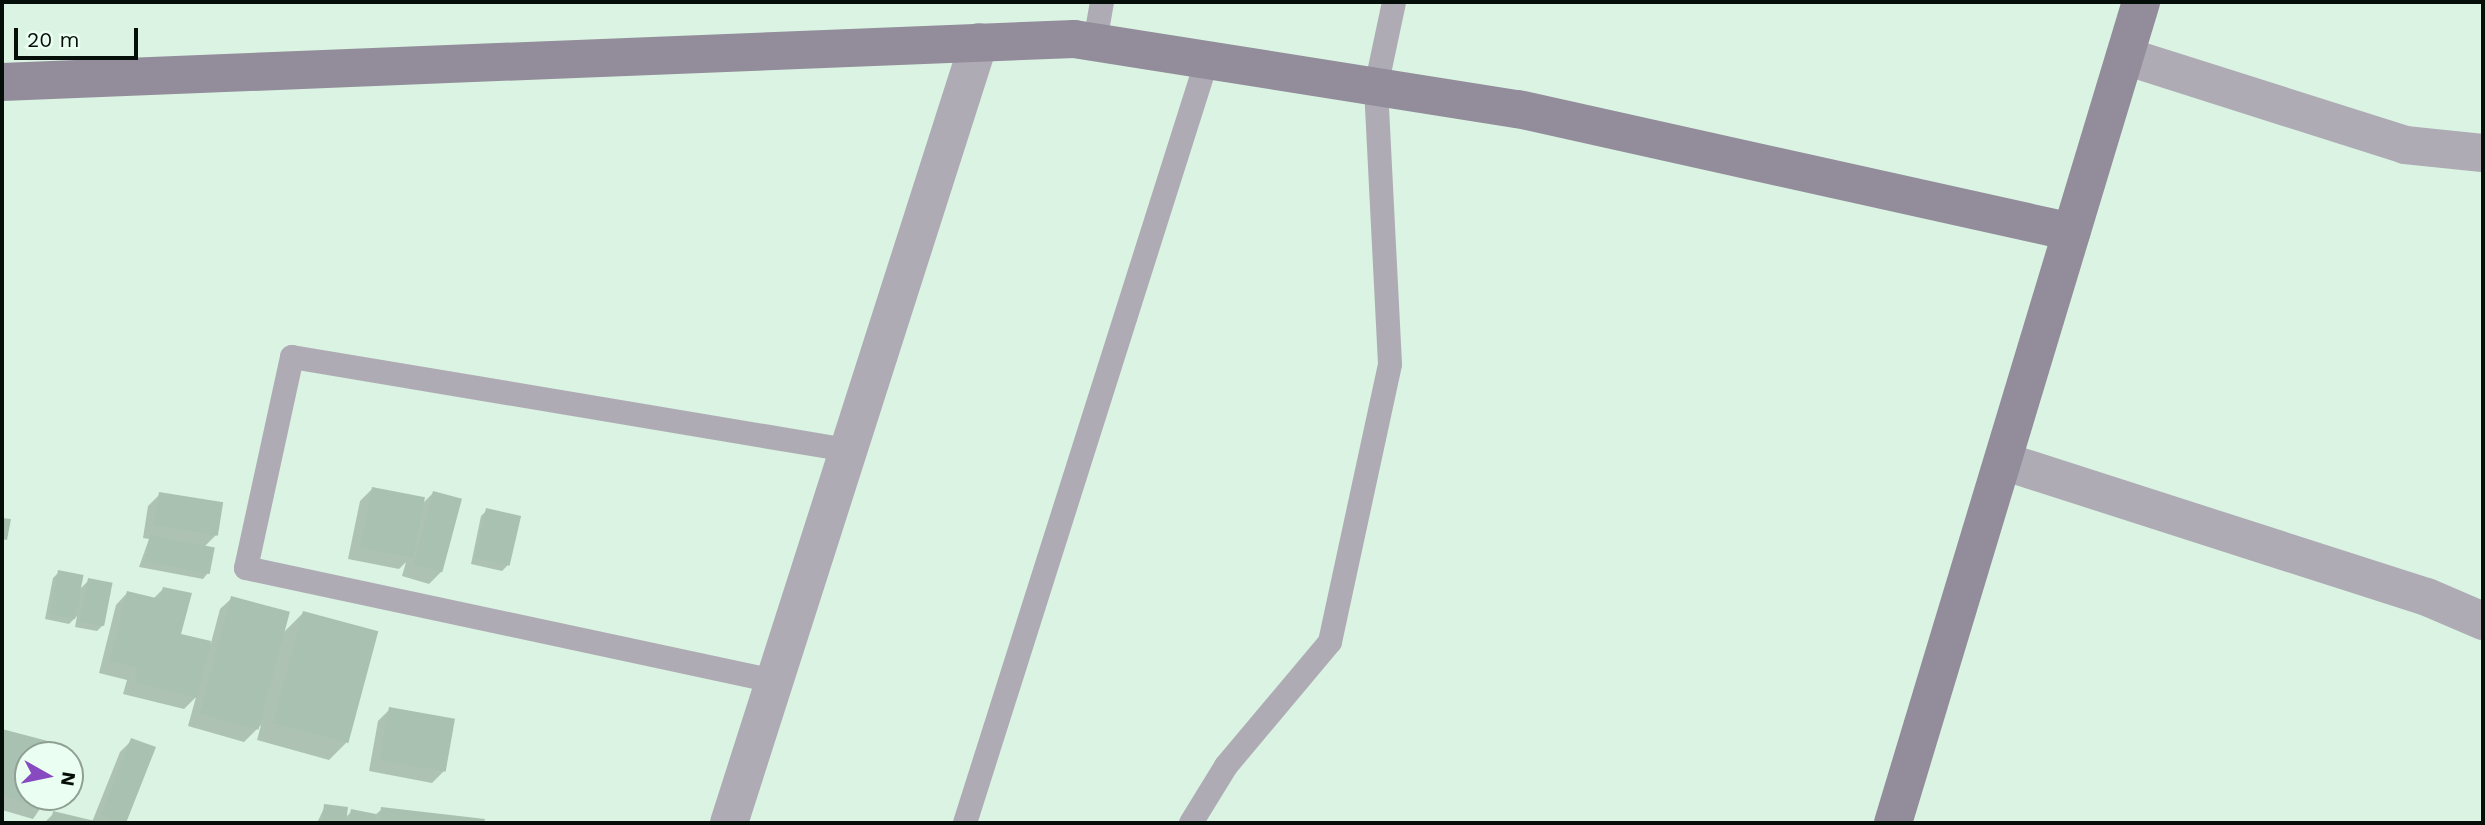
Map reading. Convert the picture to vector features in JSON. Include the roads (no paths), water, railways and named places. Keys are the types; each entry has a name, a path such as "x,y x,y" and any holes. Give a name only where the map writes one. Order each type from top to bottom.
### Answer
{"main road":[{"path":"1894,823 2141,2"},
{"path":"2,82 979,42 1095,42 1518,109 2072,232"}],"street":[{"path":"729,823 979,42"},
{"path":"2125,56 2405,145 2483,153"},
{"path":"2003,461 2427,597 2483,621"}],"lane":[{"path":"1095,42 1102,2"},
{"path":"1191,823 1226,766 1330,642 1390,364 1376,86 1394,2"},
{"path":"965,823 1208,60"},
{"path":"774,681 246,568 292,357 847,450"}]}
